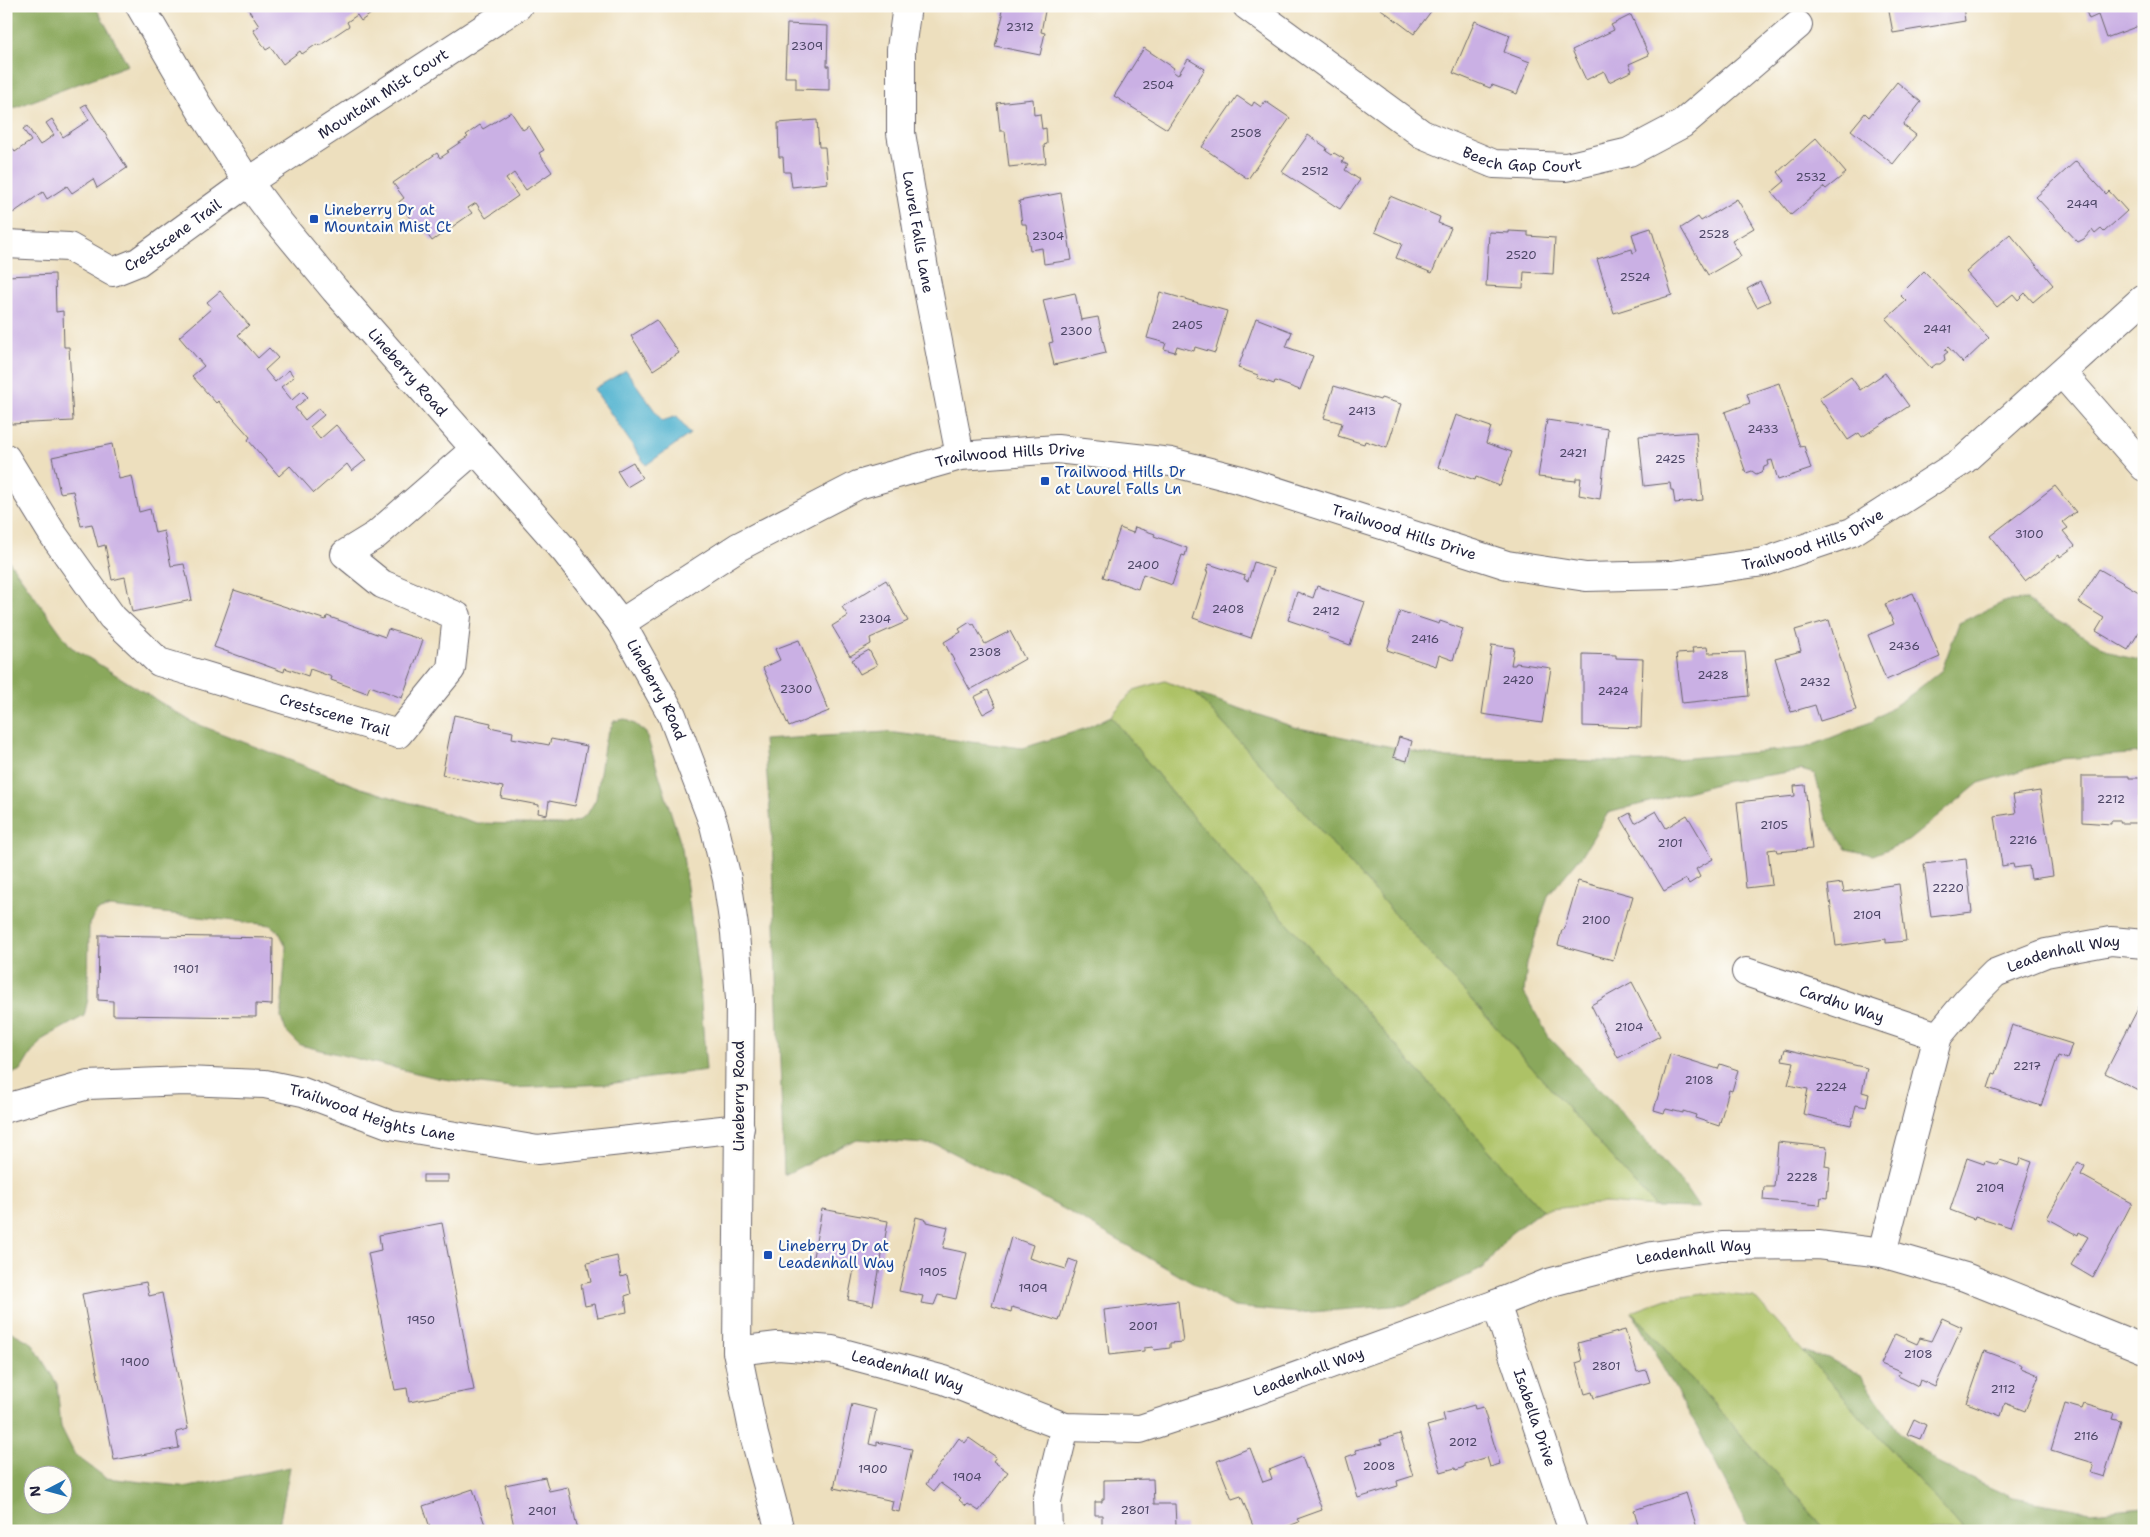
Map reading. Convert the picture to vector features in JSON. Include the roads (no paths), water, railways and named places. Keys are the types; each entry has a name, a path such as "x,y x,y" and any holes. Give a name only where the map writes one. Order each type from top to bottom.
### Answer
{"street":[{"name":"Lineberry Road","path":"140,6 200,109 248,182 334,290 565,551 621,623 672,715 714,825 727,879 740,999 737,1351 754,1435 780,1531"},
{"name":"Mountain Mist Court","path":"248,182 518,6"},
{"name":"Laurel Falls Lane","path":"907,6 901,49 900,133 960,456"},
{"name":"Beech Gap Court","path":"1247,6 1275,14 1422,134 1494,164 1566,167 1629,152 1682,124 1798,25"},
{"name":"Crestscene Trail","path":"6,244 69,247 113,272 138,262 248,182"},
{"name":"Trailwood Hills Drive","path":"621,623 738,547 858,485 960,456 1057,449 1171,462 1241,480 1507,565 1586,578 1671,575 1764,562 1852,532 1964,460 2144,298"},
{"path":"2062,373 2144,467"},
{"name":"Crestscene Trail","path":"6,458 52,534 112,617 159,662 398,734 451,669 457,616 382,584 345,554 376,534 476,449"},
{"name":"Leadenhall Way","path":"1882,1253 1938,1036 1968,1000 1995,973 2046,953 2111,941 2144,944"},
{"name":"Cardhu Way","path":"1746,972 1938,1036"},
{"name":"Trailwood Heights Lane","path":"6,1108 88,1085 184,1081 265,1084 293,1090 391,1125 538,1150 740,1128"},
{"name":"Leadenhall Way","path":"737,1351 778,1346 832,1350 944,1380 1065,1427 1140,1429 1253,1392 1496,1304 1548,1283 1652,1256 1722,1246 1818,1245 1882,1253 1965,1277 2144,1349"},
{"name":"Isabella Drive","path":"1496,1304 1573,1531"},
{"path":"1048,1531 1047,1501 1065,1427"}],"water":[{"path":"626,370 662,421 677,416 690,434 646,465 594,389"}],"place":[{"name":"Lineberry Dr at Mountain Mist Ct","path":"314,219"},
{"name":"Trailwood Hills Dr at Laurel Falls Ln","path":"1045,481"},
{"name":"Lineberry Dr at Leadenhall Way","path":"768,1255"}]}
